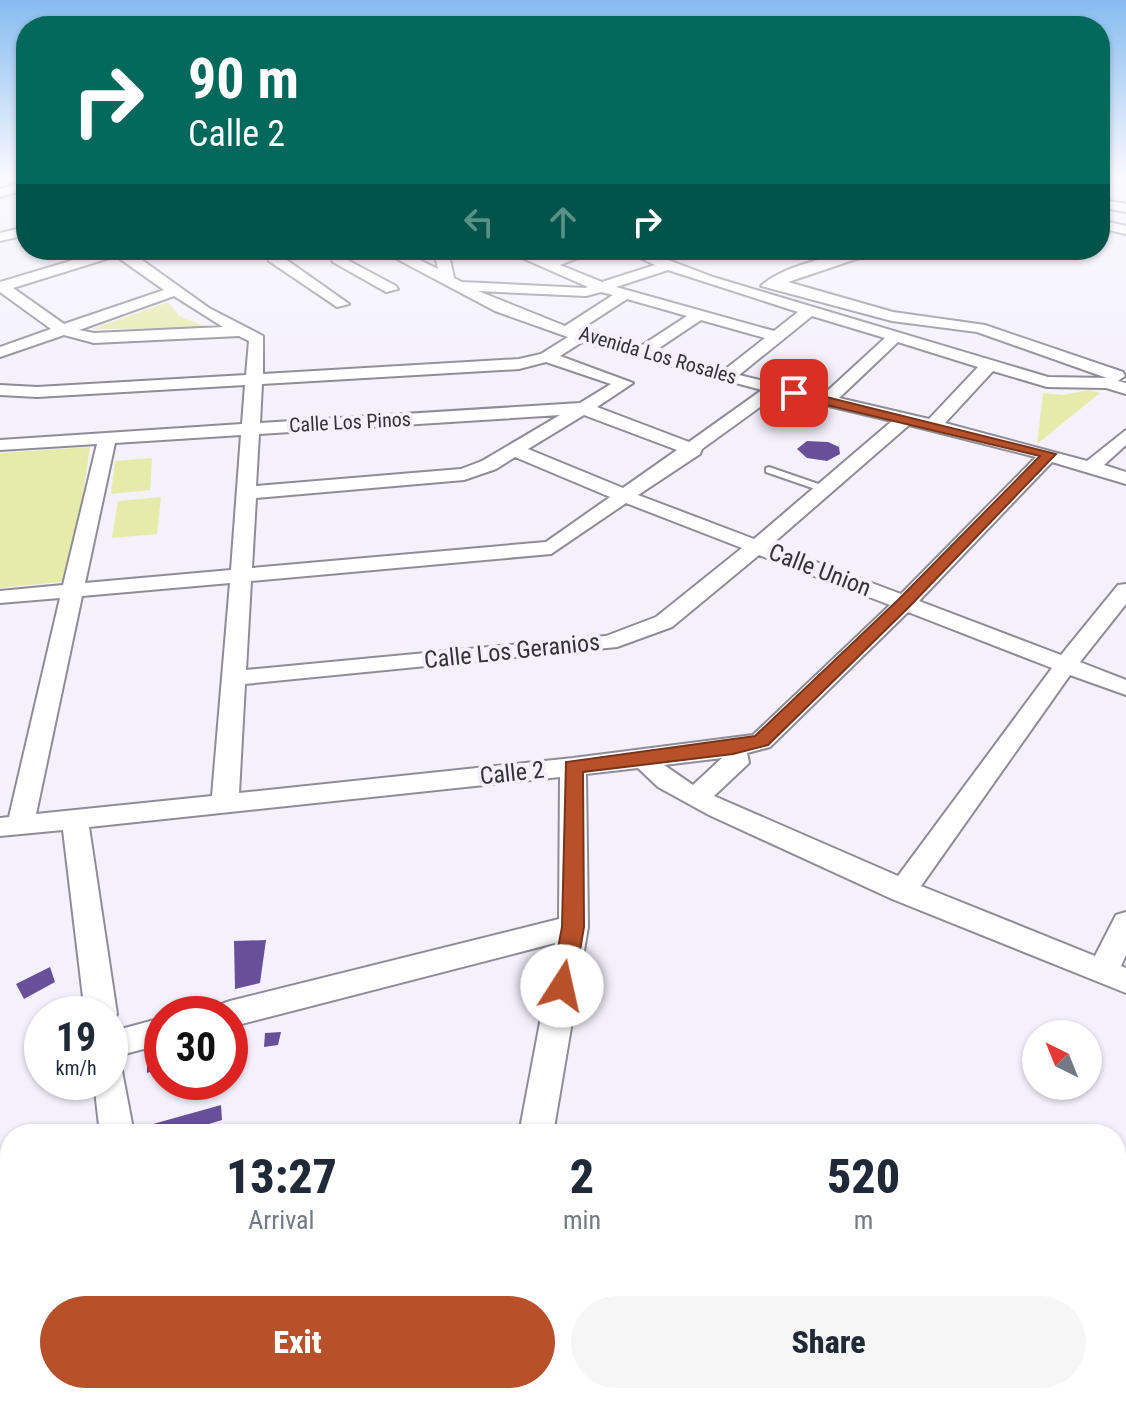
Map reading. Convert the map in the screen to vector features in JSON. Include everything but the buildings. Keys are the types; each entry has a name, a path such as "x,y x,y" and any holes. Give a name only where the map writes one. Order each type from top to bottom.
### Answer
{"street":[{"path":"0,287 87,260"},
{"path":"133,260 204,311 257,339 225,803"},
{"path":"277,260 342,304"},
{"path":"340,260 391,289"},
{"name":"Avenida Los Rosales","path":"406,260 517,315 776,388 1049,454 1126,478"},
{"path":"444,260 451,283 586,292 668,265"},
{"path":"535,260 601,287 777,337"},
{"path":"547,265 562,260"},
{"path":"655,260 751,293 1047,382 1119,379"},
{"path":"751,293 798,272 841,260"},
{"path":"314,284 363,272"},
{"path":"774,283 892,316 980,328 1119,379"},
{"path":"0,287 62,330 94,338 242,331"},
{"path":"0,352 175,291"},
{"path":"0,390 37,392 519,364 547,357 624,294"},
{"path":"728,375 809,311"},
{"path":"643,352 699,315"},
{"path":"826,401 895,337"},
{"path":"246,493 464,474 514,450 625,383 547,357"},
{"path":"933,425 989,365"},
{"path":"0,597 531,553 551,548 694,450 776,388"},
{"name":"Calle Los Pinos","path":"0,445 582,408 694,450"},
{"name":"Calle Los Geranios","path":"234,678 609,642 664,622 827,490 906,418"},
{"path":"1091,467 1126,435"},
{"path":"10,826 72,591 107,438"},
{"name":"Calle Union","path":"514,450 627,497 1126,688"},
{"name":"Calle 2","path":"10,826 573,767 733,748 761,741 905,603 1049,454"},
{"path":"902,892 1067,663 1126,590"},
{"path":"697,796 736,763 733,748"},
{"path":"644,758 652,772 697,796 902,892 1115,977 1126,923"},
{"path":"538,1124 573,927 573,767"},
{"path":"75,819 99,996"},
{"path":"248,1009 573,927"},
{"path":"113,1100 116,1124"}],"lane":[{"path":"769,470 827,490"}],"green space":[{"path":"168,302 179,316 209,328 92,329"},
{"path":"1090,390 1100,393 1037,444 1043,393 1063,395"},
{"path":"90,447 70,581 0,588 0,453"},
{"path":"152,458 150,490 111,494 115,461"},
{"path":"161,497 157,534 112,538 118,501"}],"route":[{"path":"562,986 573,927 573,767 733,748 761,741 905,603 1049,454 794,393"}]}
